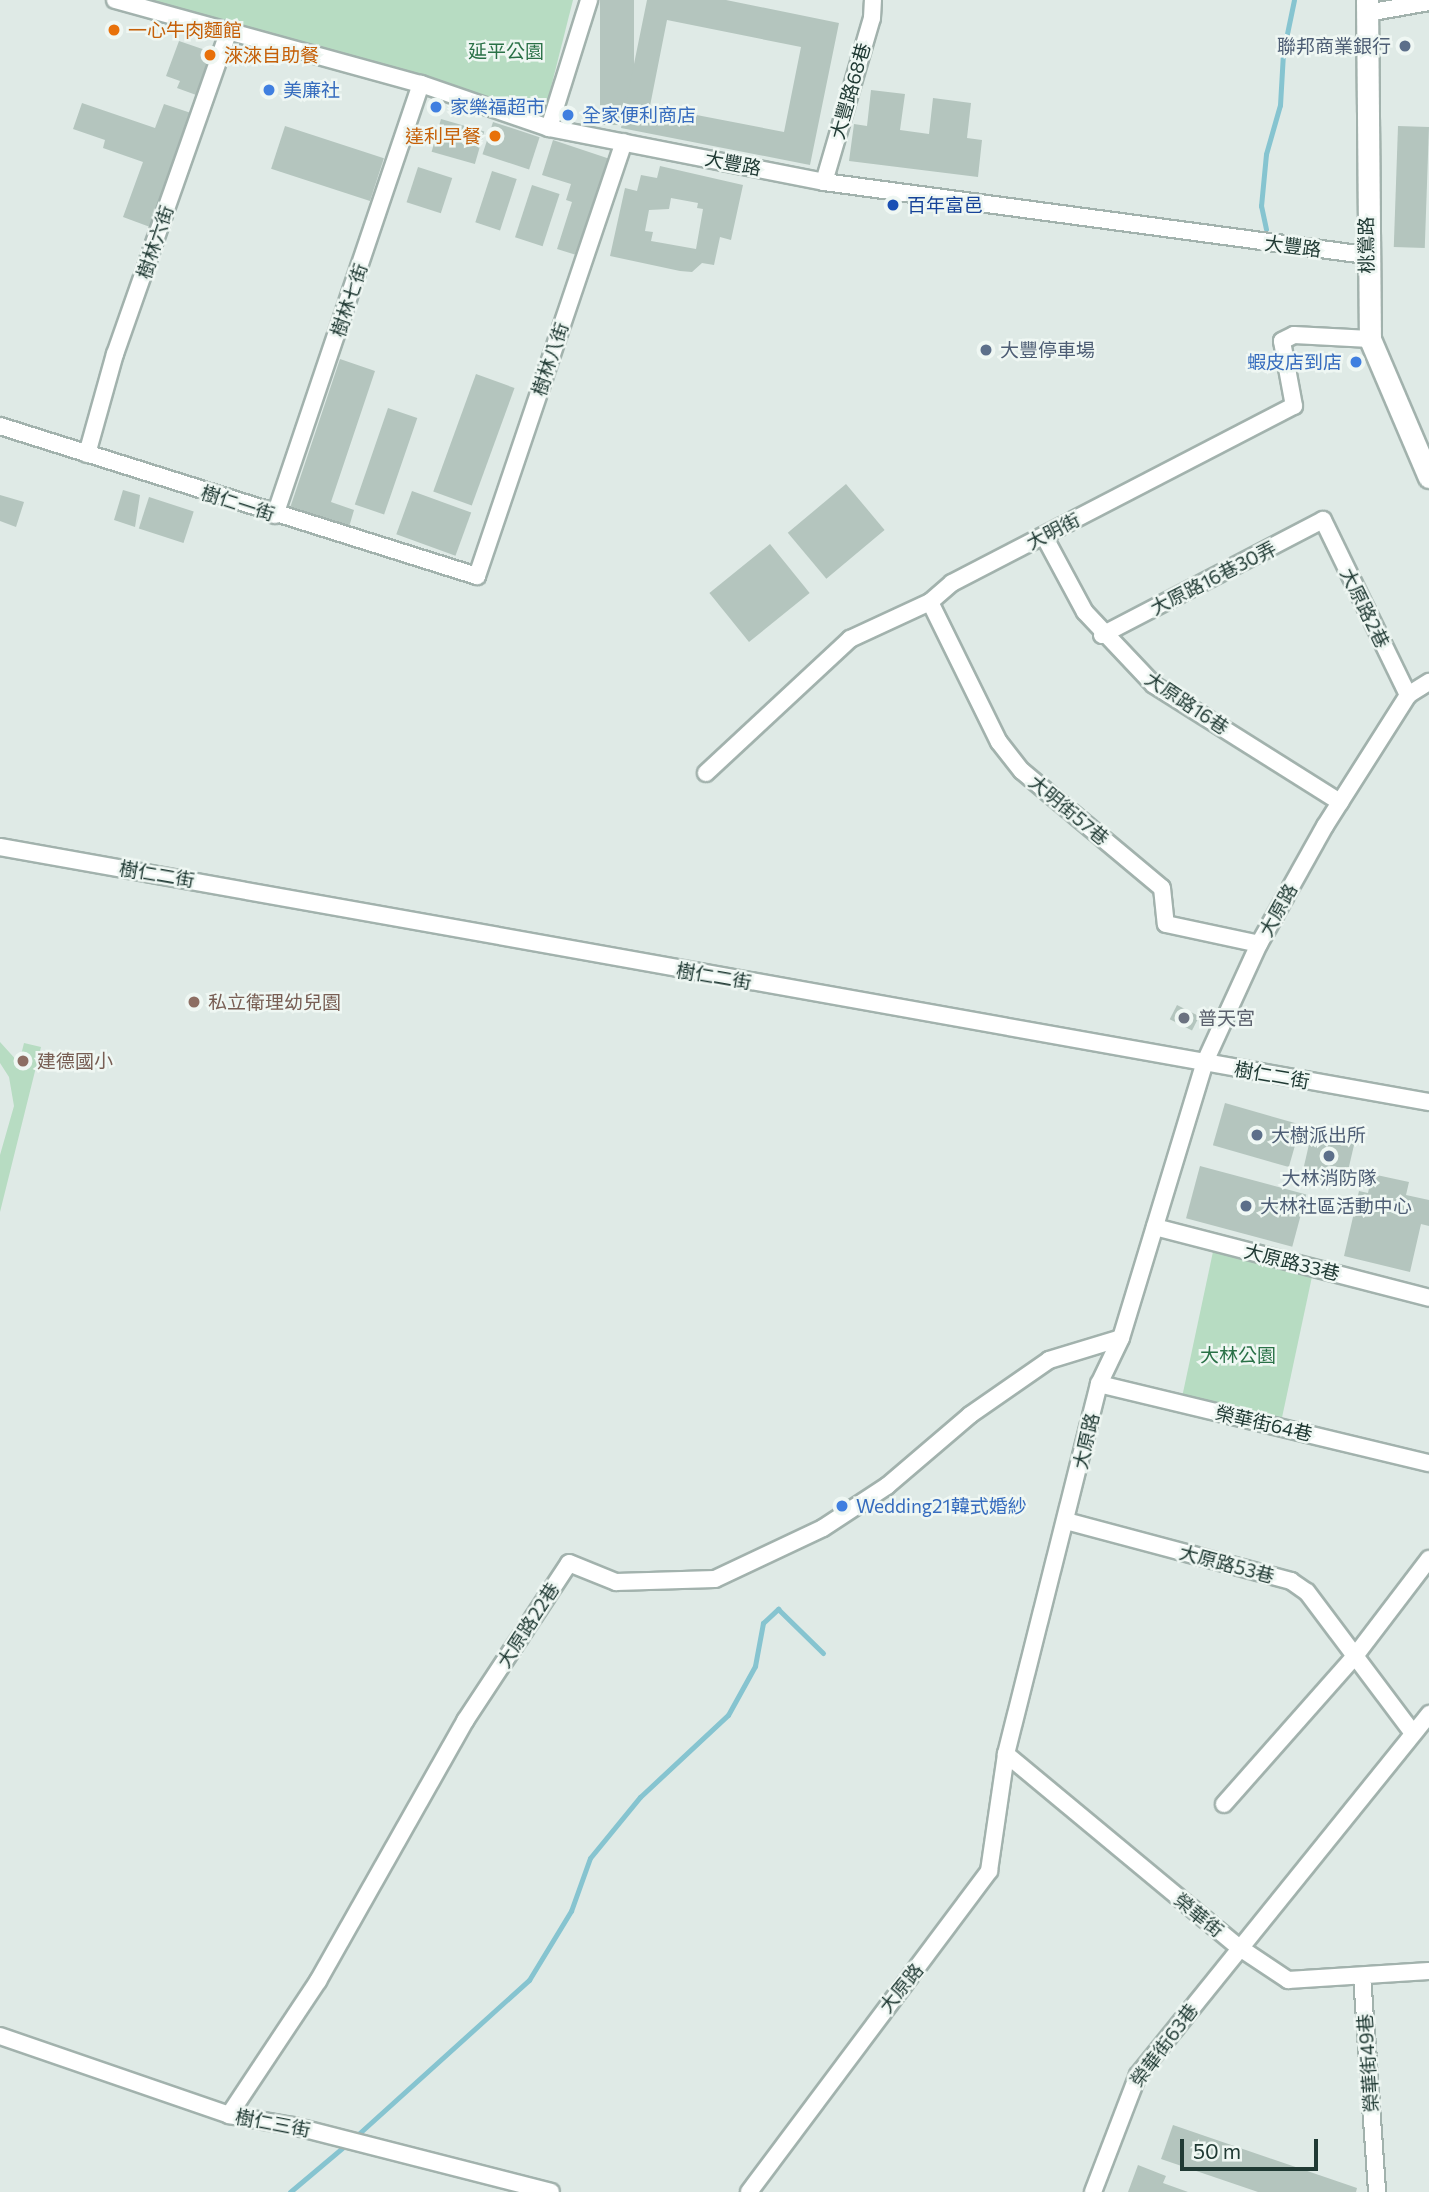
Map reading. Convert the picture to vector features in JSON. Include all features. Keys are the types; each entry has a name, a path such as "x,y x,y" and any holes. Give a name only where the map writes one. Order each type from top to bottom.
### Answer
{"main road":[{"name":"桃鶯路","path":"1367,7 1366,255 1370,339 1429,477"}],"street":[{"name":"大豐路","path":"115,0 421,84 549,128 824,182 1366,255"},
{"path":"549,128 589,0"},
{"name":"大豐路68巷","path":"824,182 873,0"},
{"path":"1367,7 1429,2"},
{"name":"樹林六街","path":"87,454 115,355 229,31"},
{"name":"樹林七街","path":"275,515 421,84"},
{"name":"樹林八街","path":"477,576 624,142"},
{"name":"大明街","path":"706,773 850,639 930,602 952,583 1294,406 1282,341 1294,335 1370,339"},
{"name":"樹仁一街","path":"0,426 275,515 477,576"},
{"name":"大原路16巷30弄","path":"1102,635 1323,520"},
{"name":"大原路2巷","path":"1323,520 1408,695"},
{"name":"大原路16巷","path":"1044,536 1085,612 1102,635 1154,685 1340,802"},
{"name":"大明街57巷","path":"930,602 999,742 1022,771 1162,888 1166,924 1259,944"},
{"name":"大原路","path":"749,2192 989,1871 1006,1754 1099,1384 1121,1338 1204,1064 1259,944 1340,802 1408,695 1429,682"},
{"name":"樹仁二街","path":"0,847 1204,1064 1429,1102"},
{"name":"大原路33巷","path":"1155,1227 1429,1298"},
{"name":"大原路22巷","path":"229,2115 318,1981 465,1721 569,1563 615,1582 715,1579 823,1528 887,1486 970,1415 1049,1360 1121,1338"},
{"name":"榮華街64巷","path":"1099,1384 1429,1463"},
{"name":"大原路53巷","path":"1066,1521 1291,1581 1307,1592 1413,1732"},
{"path":"1224,1804 1355,1656 1429,1559"},
{"path":"1240,1948 1429,1714"},
{"name":"榮華街","path":"1006,1754 1240,1948 1288,1980 1429,1971"},
{"name":"榮華街63巷","path":"1093,2192 1138,2076 1240,1948"},
{"name":"榮華街49巷","path":"1362,1976 1377,2192"},
{"name":"樹仁三街","path":"0,2036 229,2115 337,2137 551,2192"}],"green space":[{"name":"延平公園","path":"115,0 573,0 544,115"},
{"path":"0,1042 19,1063 24,1043 41,1047 0,1212 0,1155 14,1106 9,1077 0,1063"},
{"name":"大林公園","path":"1214,1247 1314,1268 1282,1420 1182,1399"}],"building":[{"path":"600,0 634,0 634,125 600,125"},
{"path":"647,0 726,0 839,23 810,165 621,128","holes":["667,20 801,47 784,132 650,106"]},
{"path":"179,41 217,54 199,96 177,88 180,81 166,76"},
{"path":"871,90 905,94 900,130 929,134 933,98 971,103 967,138 982,140 978,177 849,161 854,124 867,126"},
{"path":"82,103 155,128 164,104 191,113 150,227 123,217 143,162 103,148 105,140 73,129"},
{"path":"441,119 484,131 475,164 432,152"},
{"path":"493,122 540,137 529,169 482,154"},
{"path":"285,126 384,158 370,201 271,169"},
{"path":"1398,126 1429,127 1425,248 1394,247"},
{"path":"553,140 616,161 586,258 557,249 572,202 566,200 571,184 542,175"},
{"path":"660,166 743,185 731,240 720,237 714,265 702,263 692,272 680,271 610,256 625,188 637,191 641,175 657,178","holes":["671,198 698,203 697,208 703,209 696,249 651,241 653,232 645,231 649,210 669,209"]},
{"path":"418,167 452,178 441,213 407,202"},
{"path":"492,171 517,179 500,230 475,222"},
{"path":"532,185 560,194 543,246 515,237"},
{"path":"340,359 375,371 331,502 354,510 347,534 288,514"},
{"path":"476,374 515,388 472,505 433,491"},
{"path":"388,408 417,418 384,515 355,504"},
{"path":"846,484 885,530 826,579 788,533"},
{"path":"123,490 140,495 135,527 114,520"},
{"path":"412,491 471,513 455,556 396,534"},
{"path":"0,495 24,502 16,527 0,521"},
{"path":"149,497 194,512 184,543 139,528"},
{"path":"770,544 810,593 749,642 709,593"},
{"name":"普天宮","path":"1177,1005 1199,1016 1192,1031 1170,1019"},
{"name":"大樹派出所","path":"1225,1103 1301,1125 1289,1167 1213,1145"},
{"name":"大林消防隊","path":"1313,1127 1356,1137 1345,1186 1302,1176"},
{"name":"大林社區活動中心","path":"1200,1166 1306,1194 1292,1247 1186,1218"},
{"path":"1372,1174 1409,1182 1406,1195 1429,1200 1429,1226 1421,1224 1410,1272 1344,1256 1359,1191 1368,1193"},
{"path":"1173,2125 1357,2188 1356,2192 1258,2192 1161,2159"},
{"path":"1138,2165 1166,2176 1163,2183 1188,2192 1128,2192"}],"waterway":[{"path":"1266,229 1261,206 1266,154 1280,105 1283,53 1294,0"},
{"path":"354,2138 529,1980 571,1911 590,1858 640,1797 728,1715 755,1666 763,1623 778,1609 823,1653"},
{"path":"290,2192 347,2144"}],"place":[{"name":"一心牛肉麵館","path":"114,30"},
{"name":"聯邦商業銀行","path":"1405,46"},
{"name":"淶淶自助餐","path":"210,55"},
{"name":"美廉社","path":"269,90"},
{"name":"家樂福超市","path":"436,107"},
{"name":"全家便利商店","path":"568,115"},
{"name":"達利早餐","path":"495,136"},
{"name":"百年富邑","path":"893,205"},
{"name":"大豐停車場","path":"986,350"},
{"name":"蝦皮店到店","path":"1356,362"},
{"name":"私立衛理幼兒園","path":"194,1002"},
{"name":"普天宮","path":"1184,1018"},
{"name":"建德國小","path":"23,1061"},
{"name":"大樹派出所","path":"1257,1135"},
{"name":"大林消防隊","path":"1329,1156"},
{"name":"大林社區活動中心","path":"1246,1206"},
{"name":"Wedding21韓式婚紗","path":"842,1506"}]}
